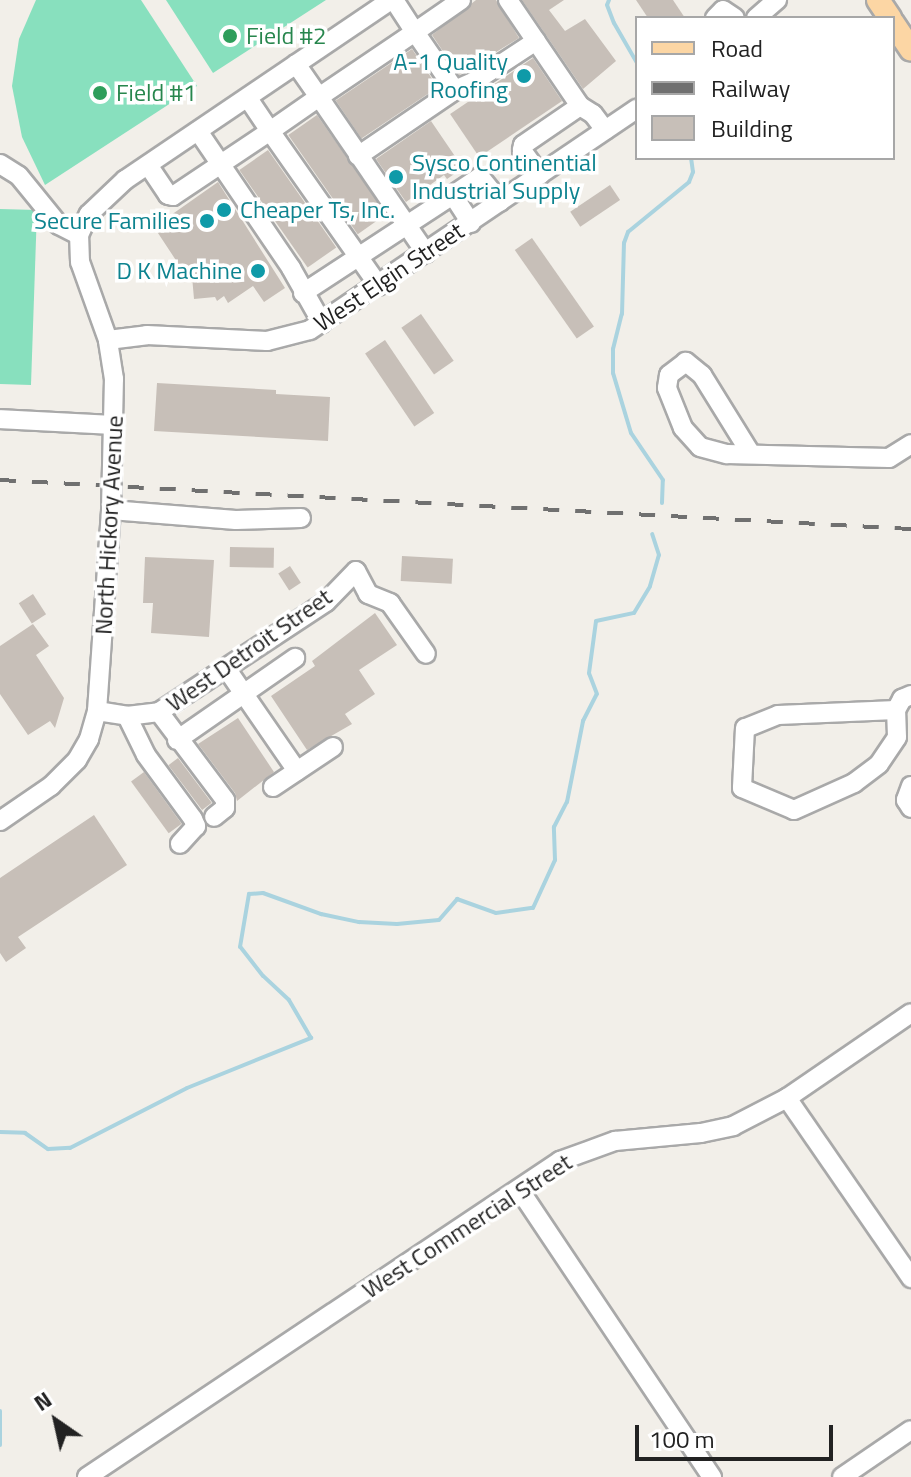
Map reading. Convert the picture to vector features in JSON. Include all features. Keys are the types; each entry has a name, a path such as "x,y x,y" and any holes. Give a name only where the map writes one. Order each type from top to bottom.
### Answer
{"main road":[{"path":"895,25 911,50"}],"street":[{"path":"0,164 19,176 59,225 79,235 89,214 105,195 392,0 455,90"},
{"path":"148,165 168,195 173,196 461,0"},
{"path":"508,0 580,106 593,114 605,130"},
{"path":"758,16 777,0"},
{"path":"358,156 455,90 475,81 536,41"},
{"path":"296,64 426,253"},
{"path":"248,98 356,259 379,286"},
{"path":"540,175 522,150 523,145 580,106"},
{"name":"West Elgin Street","path":"108,340 147,335 281,340 322,323 635,110"},
{"path":"198,131 291,268 322,323"},
{"path":"303,293 480,177 500,202"},
{"path":"453,195 471,223"},
{"name":"North Hickory Avenue","path":"79,235 80,262 108,340 114,379 111,510 97,711"},
{"path":"751,454 702,375 686,362 669,375 667,388 683,428 700,447 727,454 889,458 911,444"},
{"path":"0,419 114,425"},
{"path":"111,510 236,520 301,518"},
{"name":"West Detroit Street","path":"97,711 127,716 159,712 326,602 356,571 368,594 390,603 426,654"},
{"path":"177,740 295,658"},
{"path":"226,668 297,771"},
{"path":"896,710 778,715 745,728 742,788 794,810 854,783 879,764 897,737 896,710 902,699 911,695"},
{"path":"0,821 51,786 77,760 89,739 97,711"},
{"path":"159,712 177,740 190,750 225,800 225,808 214,817"},
{"path":"127,716 146,755 196,826 180,844"},
{"path":"273,787 333,747"},
{"path":"911,786 906,800 911,808"},
{"name":"West Commercial Street","path":"87,1477 560,1161 615,1141 733,1126 787,1098 911,1013"},
{"path":"787,1098 911,1278"},
{"path":"519,1189 712,1477"},
{"path":"842,1477 911,1430"}],"green space":[{"name":"Field #1","path":"36,0 141,0 197,86 45,185 22,137 12,86 19,39"},
{"name":"Field #2","path":"166,0 326,0 213,73"},
{"path":"0,209 37,210 31,385 0,384"}],"building":[{"path":"476,0 496,0 519,38 459,75 432,35"},
{"path":"522,0 564,0 549,10 565,31 585,19 616,61 583,89"},
{"path":"636,0 673,0 684,16 647,16"},
{"path":"412,49 438,87 361,139 336,100"},
{"name":"A-1 Quality Roofing","path":"533,58 562,101 479,157 450,114"},
{"path":"317,115 386,214 358,234 288,135"},
{"path":"431,121 463,168 447,179 444,175 406,202 376,159"},
{"path":"268,150 336,247 308,268 239,170"},
{"path":"218,182 285,288 264,302 253,286 228,303 224,296 217,301 215,297 194,299 191,265 183,271 154,227"},
{"path":"610,185 620,200 580,227 570,212"},
{"path":"532,238 594,326 577,339 515,250"},
{"path":"421,314 454,361 434,374 401,328"},
{"path":"385,340 434,413 414,426 365,353"},
{"path":"157,383 276,390 276,394 330,397 328,441 154,431"},
{"path":"230,547 274,548 274,568 230,567"},
{"path":"402,556 453,559 452,584 401,581"},
{"path":"145,557 214,560 209,637 151,633 153,603 143,603"},
{"path":"290,566 301,583 289,590 278,574"},
{"path":"33,594 46,614 32,623 19,603"},
{"path":"375,613 397,645 359,670 375,694 345,714 352,724 307,750 271,696 315,666 312,661"},
{"path":"33,624 49,646 36,655 64,698 55,728 50,721 28,735 0,694 0,646"},
{"path":"238,718 274,772 237,801 235,793 198,744"},
{"path":"178,758 212,803 202,810 168,765"},
{"path":"144,772 182,824 169,833 131,781"},
{"path":"94,815 127,865 18,937 26,948 6,962 0,953 0,878"}],"waterway":[{"path":"609,0 607,5 614,23 635,60"},
{"path":"662,503 663,480 631,433 613,373 613,349 622,314 624,243 628,232 689,182 693,172 691,160"},
{"path":"0,1132 25,1133 48,1149 70,1148 187,1088 311,1038 289,1000 263,976 240,947 249,894 263,893 321,914 359,922 397,924 439,920 457,899 496,913 533,908 555,860 554,827 567,802 583,721 597,694 589,673 596,621 634,613 650,586 659,555 652,534"},
{"path":"0,1411 0,1445"}],"railway":[{"path":"0,480 911,529"}],"place":[{"name":"Field #2","path":"230,36"},
{"name":"A-1 Quality Roofing","path":"524,76"},
{"name":"Field #1","path":"100,93"},
{"name":"Sysco Continential Industrial Supply","path":"396,177"},
{"name":"Cheaper Ts, Inc.","path":"224,210"},
{"name":"Secure Families","path":"207,221"},
{"name":"D K Machine","path":"258,271"}]}
